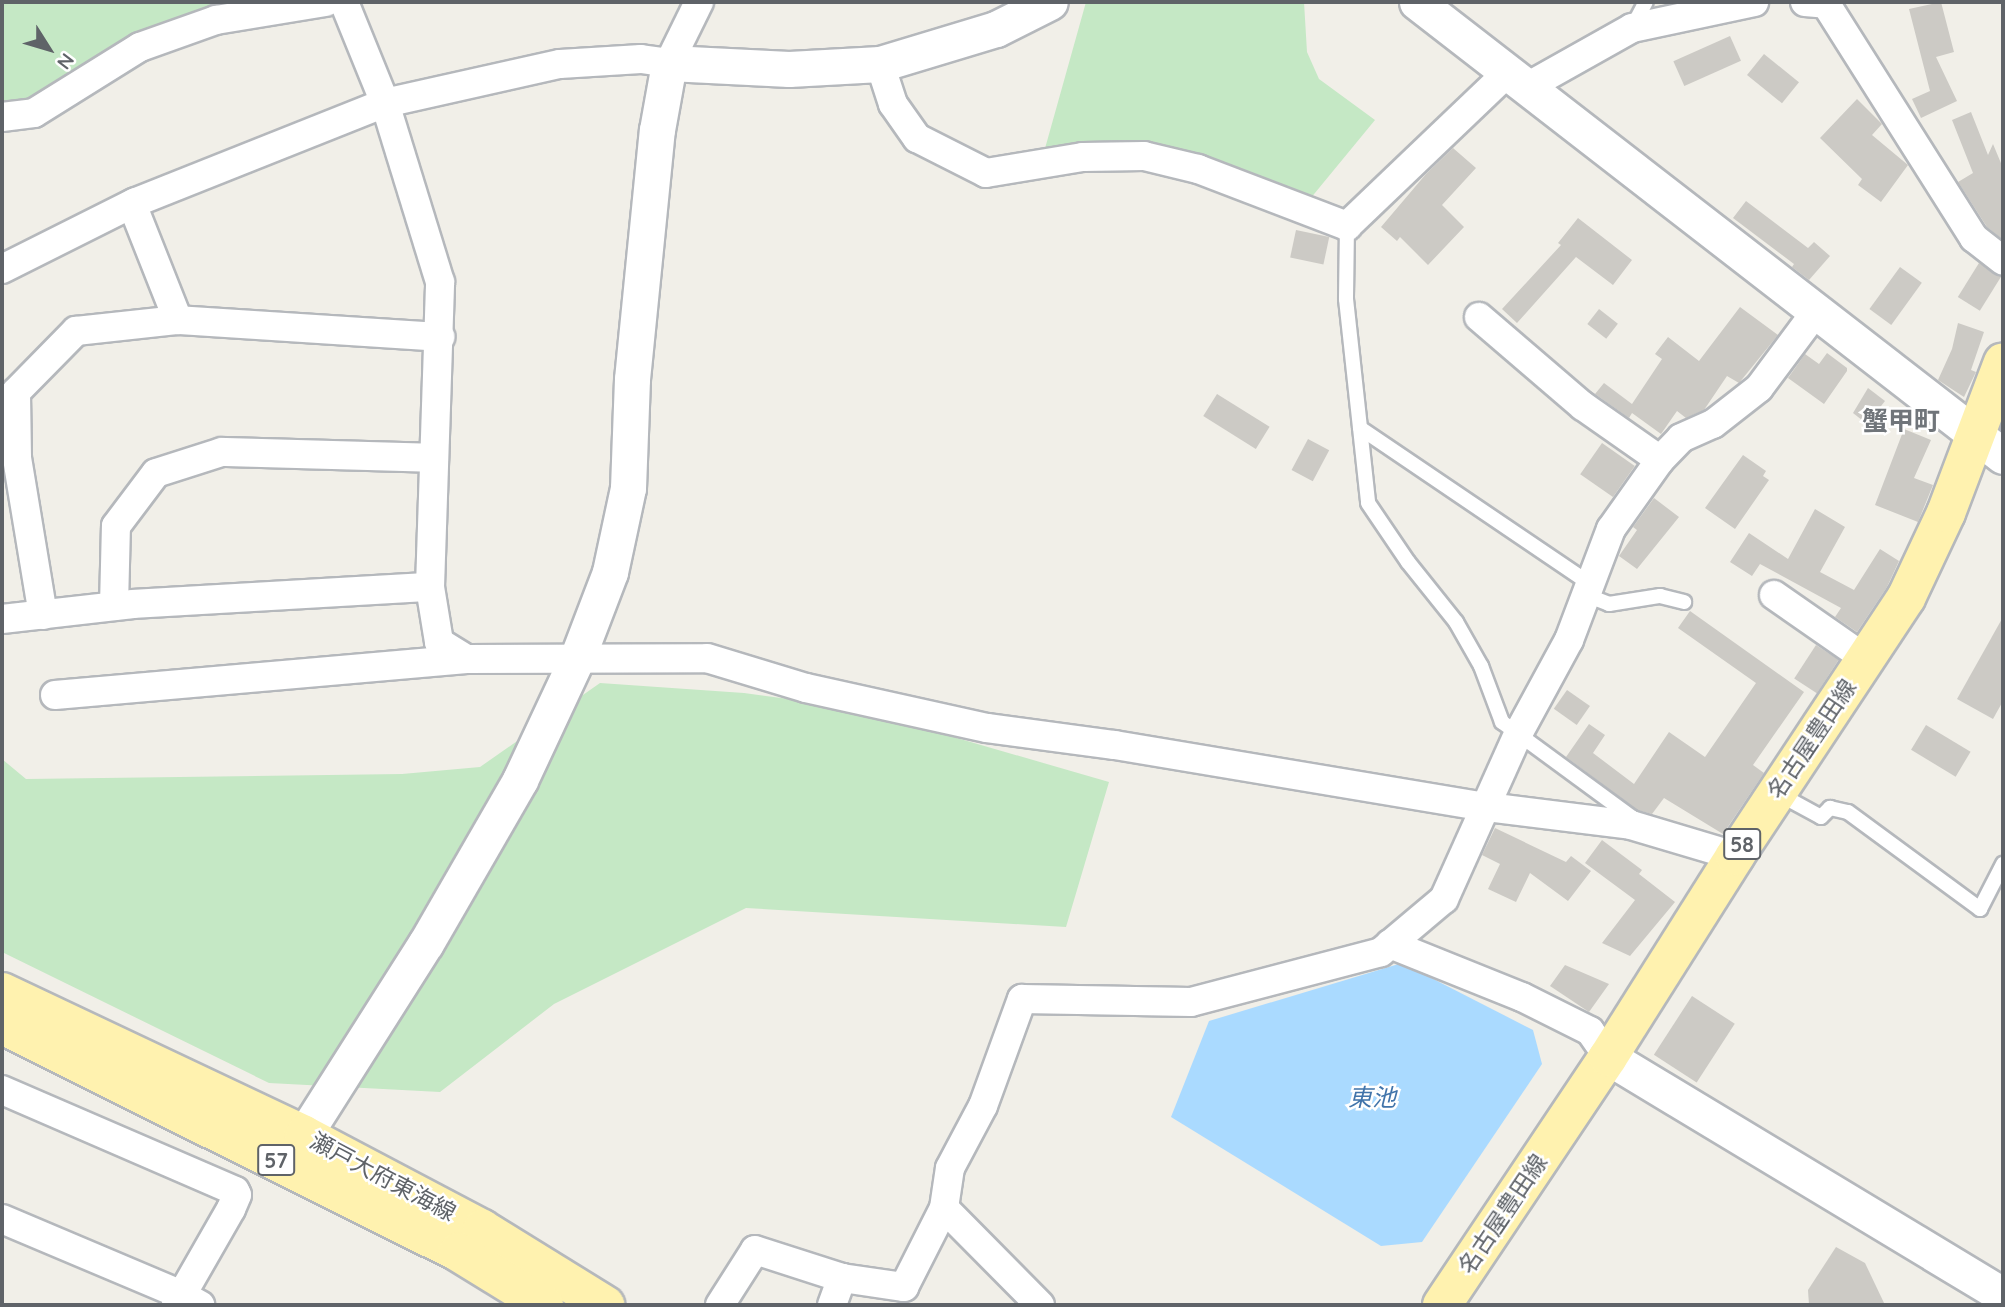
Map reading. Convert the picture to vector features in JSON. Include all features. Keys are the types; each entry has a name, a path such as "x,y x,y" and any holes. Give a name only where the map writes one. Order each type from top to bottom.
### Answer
{"main road":[{"name":"名古屋豊田線","path":"1442,1305 1608,1057 1735,856 1906,598 1946,513 1990,445 2003,362"},
{"name":"瀬戸大府東海線","path":"2,992 304,1135 482,1229 605,1305"},
{"name":"瀬戸大府東海線","path":"2,1025 458,1252 544,1305"}],"street":[{"path":"2,117 34,113 140,47 216,20 326,2"},
{"path":"344,2 385,103 440,282 430,587 439,642 466,659"},
{"path":"304,1135 426,943 513,792 578,656 610,572 628,488 632,379 657,130 669,63 699,2"},
{"path":"2,268 132,204 385,103 560,64 641,60 789,69 880,64 996,29 1050,2"},
{"path":"1417,2 1815,313 1990,445"},
{"path":"880,64 894,103 917,138 986,173 1083,157 1144,156 1198,169 1347,226 1517,80 1632,27 1754,2"},
{"path":"1805,2 1826,4 1975,239 2003,261"},
{"path":"132,204 178,320"},
{"path":"720,1305 755,1250 842,1278 904,1287 944,1208 950,1168 983,1106 1022,999 1191,1002 1381,952 1444,898 1519,732 1569,640 1611,529 1660,460 1681,438 1713,424 1759,388 1815,313"},
{"path":"1479,317 1584,406 1660,460"},
{"path":"43,615 16,458 16,392 76,331 178,320 440,337"},
{"path":"114,606 116,526 156,473 222,452 434,458"},
{"path":"2,618 114,606 430,587"},
{"path":"1774,595 1866,659"},
{"path":"55,695 466,659 707,657 806,688 987,728 1115,745 1487,807 1650,830 1735,856"},
{"path":"1390,944 1522,997 1590,1031 1608,1057 2003,1295"},
{"path":"2,1090 235,1191 237,1195 186,1302 2,1219"},
{"path":"944,1208 1040,1305"},
{"path":"832,1305 842,1278"}],"lane":[{"path":"1632,27 1646,2"},
{"path":"1347,226 1346,299 1368,503 1408,562 1456,622 1481,667 1502,722 1650,830"},
{"path":"1360,428 1609,604 1660,596 1684,602"},
{"path":"1777,793 1821,817 1830,808 1849,812 1980,909 2003,864"}],"green space":[{"path":"2,2 249,2 34,97 2,117"},
{"path":"1086,2 1304,2 1307,52 1319,79 1375,120 1310,199 1190,152 1138,143 1044,152"},
{"path":"600,683 744,693 850,707 1109,782 1066,927 746,908 554,1004 440,1092 269,1083 2,952 2,759 26,779 402,774 480,767"}],"water":[{"name":"東池","path":"1402,963 1533,1030 1542,1064 1422,1242 1381,1246 1171,1117 1209,1021"}],"building":[{"path":"1941,2 1954,52 1936,57 1957,101 1921,118 1912,99 1930,91 1909,9"},
{"path":"1730,36 1741,61 1684,86 1673,61"},
{"path":"1764,54 1799,82 1782,103 1747,75"},
{"path":"1857,99 1882,124 1872,135 1908,165 1881,202 1858,185 1862,179 1820,138"},
{"path":"1971,112 1988,155 1993,144 2003,168 2003,240 1987,227 1958,182 1973,173 1952,120"},
{"path":"1453,148 1476,168 1442,205 1464,227 1428,265 1400,237 1397,241 1381,227 1426,174"},
{"path":"1746,201 1808,248 1814,242 1830,256 1809,280 1792,267 1794,264 1733,218"},
{"path":"1578,218 1632,260 1613,285 1576,257 1517,323 1502,309 1561,245 1558,243"},
{"path":"1296,230 1329,237 1323,264 1290,257"},
{"path":"1979,263 2001,277 1980,311 1958,297"},
{"path":"1900,267 1922,283 1891,325 1869,309"},
{"path":"1740,307 1778,335 1739,383 1727,376 1704,410 1686,418 1677,411 1661,434 1632,413 1629,418 1595,394 1604,383 1632,404 1662,359 1655,354 1668,337 1699,361"},
{"path":"1599,309 1618,324 1606,339 1587,324"},
{"path":"1958,323 1984,332 1971,370 1976,372 1964,397 1938,380 1952,349"},
{"path":"1827,353 1847,368 1847,371 1824,404 1788,378 1805,354 1819,364"},
{"path":"1868,388 1885,401 1867,424 1853,413"},
{"path":"1217,394 1270,427 1256,449 1203,416"},
{"path":"1904,429 1931,440 1914,478 1933,485 1918,522 1875,505"},
{"path":"1308,439 1329,450 1313,481 1292,470"},
{"path":"1602,443 1635,466 1613,497 1580,474"},
{"path":"1743,455 1766,471 1763,476 1769,480 1735,529 1705,508"},
{"path":"1654,498 1679,517 1637,569 1619,556 1637,530 1633,527"},
{"path":"1815,509 1845,527 1820,572 1854,590 1880,549 1899,561 1887,587 1857,632 1835,617 1841,608 1760,564 1752,576 1730,562 1749,533 1788,559"},
{"path":"1690,611 1804,692 1753,765 1764,773 1723,834 1664,798 1652,814 1637,810 1566,757 1589,724 1605,735 1593,753 1634,784 1669,732 1705,757 1756,683 1678,628"},
{"path":"2003,617 2003,701 1993,719 1957,699"},
{"path":"1816,645 1839,660 1817,693 1794,679"},
{"path":"1567,690 1590,706 1577,725 1554,709"},
{"path":"1926,725 1971,752 1956,777 1911,750"},
{"path":"1495,828 1566,862 1571,856 1591,871 1568,901 1530,873 1516,902 1488,889 1500,864 1482,855"},
{"path":"1602,840 1642,870 1639,874 1675,902 1630,956 1602,943 1635,900 1585,863"},
{"path":"1565,965 1609,984 1589,1012 1550,986"},
{"path":"1692,996 1735,1024 1697,1082 1654,1055"},
{"path":"1836,1247 1865,1263 1885,1305 1809,1305 1808,1290"}],"district":[{"name":"蟹甲町","path":"1901,421"}]}
